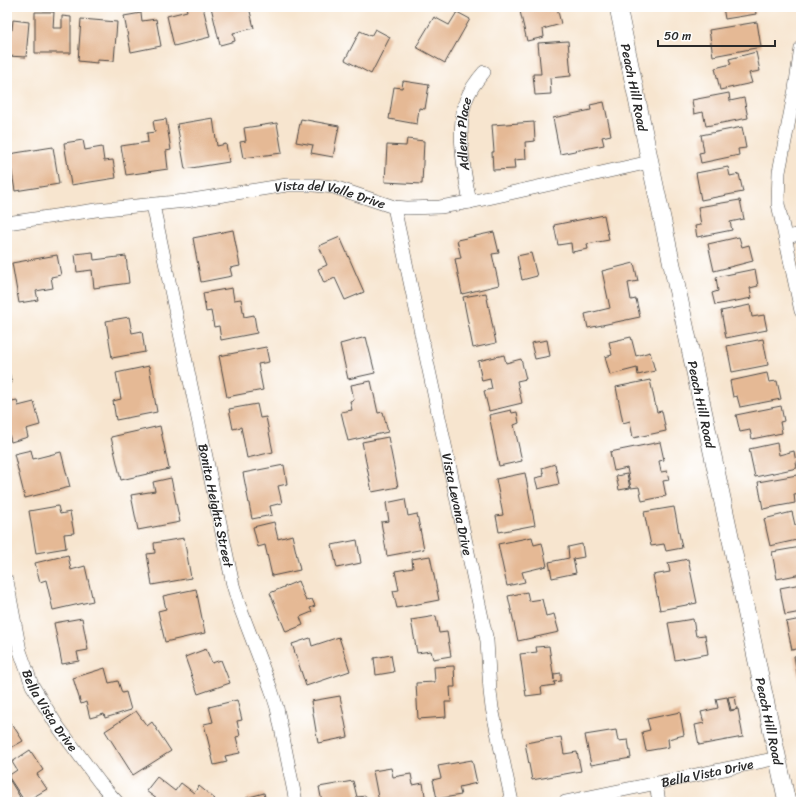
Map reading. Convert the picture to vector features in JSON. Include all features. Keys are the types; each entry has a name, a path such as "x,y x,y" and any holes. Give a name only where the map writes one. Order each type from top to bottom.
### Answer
{"street":[{"name":"Peach Hill Road","path":"618,7 787,802"},
{"path":"801,48 795,89 779,172 778,204 801,311"},
{"name":"Adlena Place","path":"470,202 464,177 462,121 466,101 475,83 484,72"},
{"name":"Vista del Valle Drive","path":"7,223 96,210 186,201 287,185 334,187 394,207 440,207 470,202 650,162"},
{"name":"Bonita Heights Street","path":"153,205 233,585 247,629 277,708 296,802"},
{"name":"Vista Levana Drive","path":"394,207 464,541 487,641 491,702 512,802"},
{"path":"786,237 801,234"},
{"name":"Bella Vista Drive","path":"7,581 20,651 32,685 56,724 100,783 117,802"},
{"name":"Bella Vista Drive","path":"565,802 778,758"},
{"path":"656,784 659,802"}],"building":[{"path":"186,7 203,7 210,37 174,46 167,16 187,11"},
{"path":"211,7 249,7 254,28 233,33 235,41 220,45"},
{"path":"519,7 557,7 561,24 543,29 544,37 527,41"},
{"path":"723,7 755,7 756,14 725,19"},
{"path":"35,12 54,12 53,28 62,28 62,16 71,17 71,53 35,53"},
{"path":"457,12 470,19 445,63 416,47 434,17 449,25"},
{"path":"141,13 142,21 156,19 161,46 131,52 124,16"},
{"path":"81,19 117,22 114,61 97,60 97,63 78,61"},
{"path":"13,20 29,22 26,57 7,56 7,30 12,30"},
{"path":"757,22 761,47 713,56 709,30"},
{"path":"375,29 390,37 371,74 345,60 360,31 371,36"},
{"path":"568,41 571,76 550,78 551,94 535,95 533,74 541,74 538,43"},
{"path":"756,52 760,71 749,73 752,83 720,90 715,68 731,64 729,59"},
{"path":"403,81 429,85 425,109 419,108 417,124 389,119 394,87 402,88"},
{"path":"729,93 730,101 744,98 748,118 706,126 703,112 694,114 692,100"},
{"path":"604,102 611,135 602,137 604,145 560,154 553,118 591,110 590,105"},
{"path":"213,118 217,146 226,144 229,162 185,169 177,124"},
{"path":"166,119 171,150 166,151 168,169 126,175 121,146 148,142 147,133 155,132 153,121"},
{"path":"301,119 339,126 333,157 311,153 313,145 296,142"},
{"path":"534,122 535,141 525,142 526,159 514,160 515,169 493,170 492,152 494,152 492,125"},
{"path":"277,123 282,153 243,158 240,142 246,141 244,128"},
{"path":"742,127 746,148 738,149 739,155 701,163 699,153 704,152 701,135"},
{"path":"407,139 424,141 422,184 385,182 387,145 406,146"},
{"path":"83,140 85,150 102,147 104,161 113,160 116,178 71,185 64,143"},
{"path":"53,147 59,184 15,191 9,154"},
{"path":"728,167 730,176 739,174 743,192 701,200 696,173"},
{"path":"740,200 744,219 730,222 732,230 697,237 695,226 701,225 698,207"},
{"path":"604,215 609,240 587,244 588,249 572,252 571,243 558,245 554,225"},
{"path":"233,230 240,266 230,268 232,276 201,282 193,238"},
{"path":"494,232 499,253 492,254 499,285 462,294 455,259 461,258 457,240"},
{"path":"340,237 364,292 345,300 335,278 324,283 318,269 327,265 319,246"},
{"path":"739,237 742,247 749,245 753,261 714,271 708,244"},
{"path":"93,252 94,260 126,256 129,283 94,288 92,270 77,272 75,254"},
{"path":"531,253 537,276 522,280 517,256"},
{"path":"57,255 61,275 51,277 53,288 36,291 38,300 19,303 12,263"},
{"path":"634,263 638,281 628,283 631,300 636,299 640,317 588,328 585,314 610,308 602,271"},
{"path":"755,269 758,286 750,288 752,298 715,305 712,293 718,291 716,277"},
{"path":"232,288 234,300 241,299 244,317 254,315 257,333 221,340 219,326 214,327 211,311 206,312 203,293"},
{"path":"486,293 496,343 473,348 463,297"},
{"path":"750,305 752,317 764,315 767,330 726,338 721,311"},
{"path":"129,317 132,333 142,331 145,352 112,358 106,321"},
{"path":"366,337 375,373 348,379 340,344"},
{"path":"631,337 636,356 650,352 655,371 638,375 637,368 610,375 605,357 612,355 609,342"},
{"path":"763,339 768,365 732,372 727,346"},
{"path":"547,340 550,356 535,359 531,343"},
{"path":"266,347 269,362 258,364 263,390 227,397 219,356"},
{"path":"504,355 506,363 521,359 526,379 517,381 522,403 489,411 484,391 492,389 490,379 482,381 478,361"},
{"path":"7,365 12,383 7,384"},
{"path":"149,366 157,412 116,420 113,401 121,399 116,373"},
{"path":"767,373 769,382 777,381 781,399 740,407 737,396 733,397 730,381"},
{"path":"650,380 657,412 662,411 666,431 633,438 630,421 623,423 616,387"},
{"path":"371,381 378,413 383,412 388,432 348,441 341,412 352,410 350,401 354,400 351,385"},
{"path":"17,400 18,406 34,402 40,425 26,429 28,437 11,442 7,426 7,402"},
{"path":"257,404 260,418 266,417 273,452 247,458 241,427 233,429 229,409"},
{"path":"781,406 784,421 780,422 782,433 752,439 750,430 740,432 736,415"},
{"path":"511,410 512,413 517,412 519,423 514,425 522,461 499,466 489,415"},
{"path":"160,426 169,469 121,480 111,437"},
{"path":"388,437 398,487 372,492 362,442"},
{"path":"660,442 664,460 659,461 661,472 667,471 669,480 663,481 666,496 642,501 639,487 631,488 627,468 614,471 610,452"},
{"path":"777,443 779,455 794,451 797,468 755,477 749,449"},
{"path":"31,450 33,459 61,452 70,487 25,498 14,454"},
{"path":"555,464 559,484 538,489 535,478 544,476 542,468"},
{"path":"284,465 287,484 278,486 282,503 270,506 272,515 252,519 243,473"},
{"path":"525,473 535,525 499,532 496,516 503,515 496,479"},
{"path":"627,474 630,488 619,490 616,476"},
{"path":"797,475 801,493 794,494 795,503 763,509 758,482"},
{"path":"171,478 180,522 138,530 131,495 155,491 153,482"},
{"path":"405,499 408,516 417,514 424,549 387,556 381,522 389,521 386,503"},
{"path":"58,506 60,514 70,512 74,533 64,534 66,548 36,553 29,511"},
{"path":"674,507 682,548 666,551 664,544 651,546 644,512"},
{"path":"792,512 795,525 801,524 801,539 770,546 764,519"},
{"path":"274,522 278,539 292,535 300,570 272,576 265,545 258,547 253,527"},
{"path":"532,537 534,545 542,543 547,566 522,572 525,582 507,586 498,544"},
{"path":"184,538 191,578 152,585 147,554 155,553 154,543"},
{"path":"357,540 361,563 337,568 332,545"},
{"path":"582,544 584,557 573,559 576,573 552,578 549,562 569,558 568,547"},
{"path":"801,547 801,574 777,579 772,552"},
{"path":"68,555 71,570 85,566 93,601 53,610 46,580 40,582 35,563"},
{"path":"430,556 439,600 397,608 393,591 399,590 395,571 413,568 412,559"},
{"path":"688,559 697,603 660,610 653,575 670,572 668,563"},
{"path":"298,581 306,601 312,599 315,606 310,608 312,612 300,617 303,625 286,632 270,593"},
{"path":"801,584 801,612 785,615 780,588"},
{"path":"196,589 205,633 165,642 158,611 166,609 163,596"},
{"path":"527,592 529,601 542,599 546,616 554,614 559,632 518,641 508,596"},
{"path":"436,616 439,633 447,632 451,656 433,659 431,651 417,653 411,620"},
{"path":"82,618 88,650 77,652 79,661 62,664 54,623"},
{"path":"693,619 696,636 705,635 708,654 675,660 668,623"},
{"path":"801,619 801,648 792,650 786,622"},
{"path":"339,637 350,671 306,686 292,644 310,638 312,646"},
{"path":"549,646 554,680 554,674 561,673 561,681 554,682 555,685 541,687 542,694 526,696 520,654 537,652 536,647"},
{"path":"206,649 212,663 221,660 230,683 198,694 185,657"},
{"path":"391,655 394,672 376,675 374,658"},
{"path":"801,655 801,683 799,684 794,656"},
{"path":"454,666 455,687 450,687 451,702 445,702 446,717 418,719 416,683 435,682 434,667"},
{"path":"105,668 109,683 118,681 122,693 126,692 131,710 105,718 104,714 90,718 86,702 81,704 73,678"},
{"path":"340,696 348,737 318,743 311,701"},
{"path":"735,696 737,709 731,710 728,697"},
{"path":"727,697 730,711 738,709 743,737 699,745 695,725 704,723 701,712 718,708 716,699"},
{"path":"237,700 242,720 237,721 240,736 236,737 240,753 225,756 227,762 214,765 204,724 213,722 209,707"},
{"path":"136,711 147,726 152,722 171,751 133,775 105,731"},
{"path":"680,712 684,735 668,739 669,747 646,751 642,732 650,730 647,719"},
{"path":"12,724 23,741 7,750 7,727"},
{"path":"616,730 618,741 628,740 631,758 591,765 585,735"},
{"path":"561,737 564,754 577,752 581,771 532,780 525,743"},
{"path":"30,750 43,770 37,774 47,789 25,802 8,776 17,770 12,762"},
{"path":"472,760 477,783 459,787 461,795 437,799 433,780 441,778 438,766"},
{"path":"391,768 393,777 411,774 413,785 423,783 426,802 379,802 373,771"},
{"path":"157,777 175,791 181,783 194,793 199,786 215,799 213,802 161,802 146,791"},
{"path":"9,779 20,797 12,802 7,794 7,780"},
{"path":"353,781 357,797 366,796 367,802 322,802 319,787"},
{"path":"264,793 266,802 247,802 246,798"}]}
